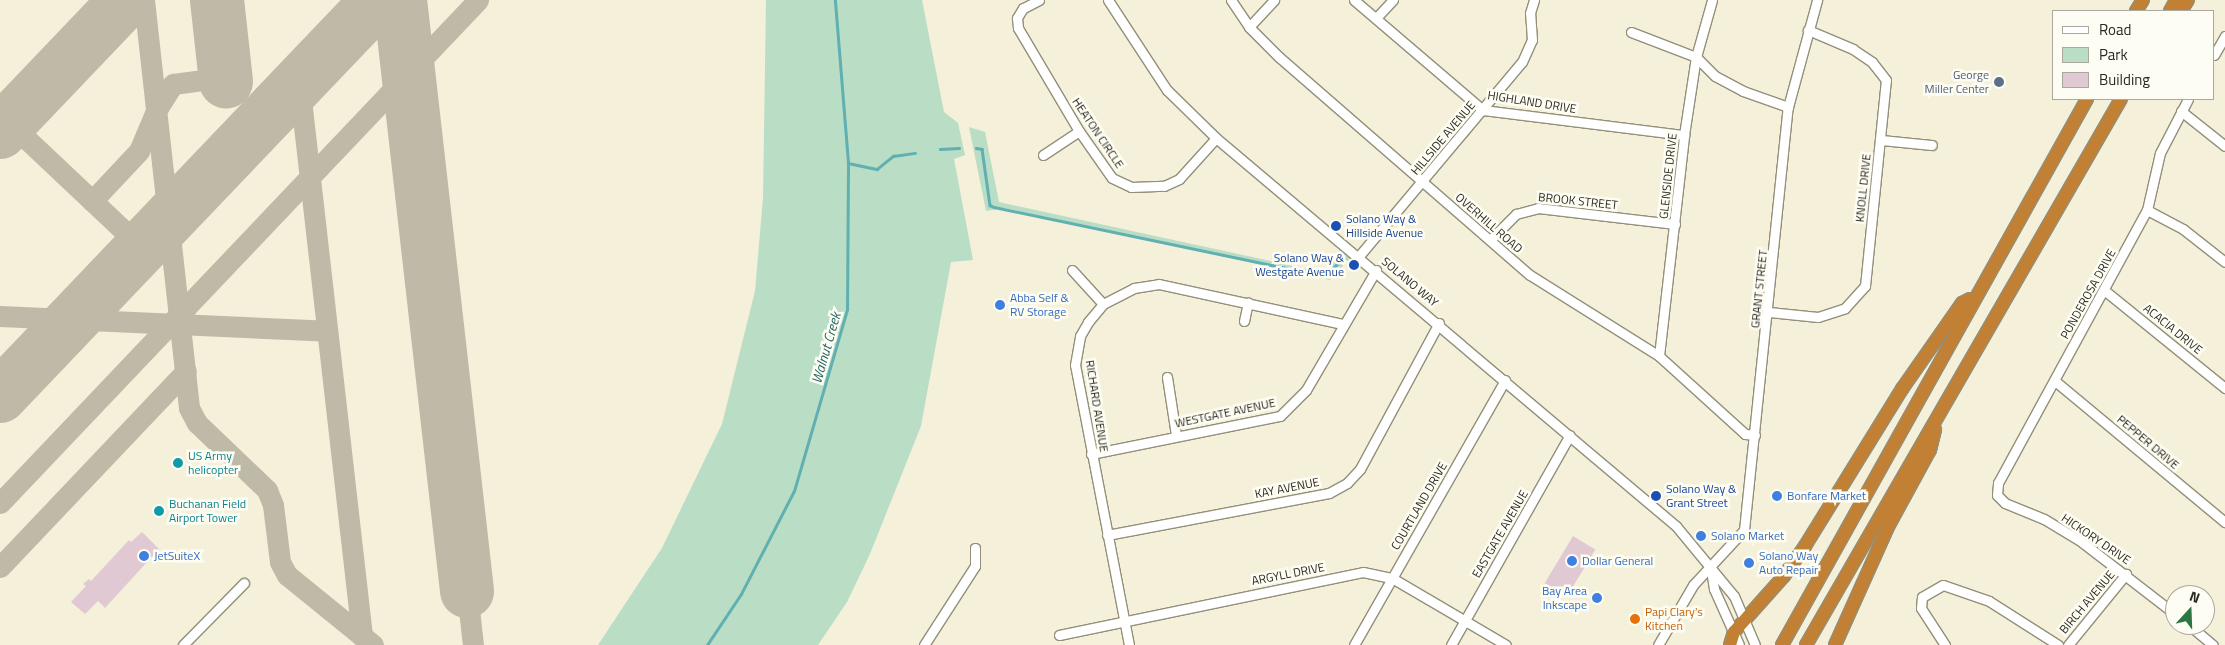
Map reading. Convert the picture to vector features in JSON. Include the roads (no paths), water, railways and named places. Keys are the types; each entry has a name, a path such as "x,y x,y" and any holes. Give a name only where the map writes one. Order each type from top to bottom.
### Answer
{"highway":[{"path":"1784,640 1974,297 2086,100"},
{"path":"1806,645 2120,100"},
{"path":"1730,645 1734,632 1805,546 1884,416 1962,303 1974,297"},
{"path":"1835,645 1888,527 1930,450 1940,412"}],"street":[{"name":"HEATON CIRCLE","path":"1038,0 1023,8 1017,18 1018,28 1079,131 1112,178 1131,187 1148,189 1179,180 1216,138"},
{"name":"SOLANO WAY","path":"1108,0 1167,90 1216,138 1440,323 1676,526 1711,570"},
{"name":"OVERHILL ROAD","path":"1230,0 1249,27 1422,182 1530,275 1659,356 1745,434 1755,435"},
{"path":"1249,27 1274,0"},
{"name":"HIGHLAND DRIVE","path":"1354,0 1483,110 1684,135"},
{"path":"1376,18 1393,0"},
{"name":"HILLSIDE AVENUE","path":"1359,256 1522,62 1532,40 1530,13 1534,0"},
{"name":"GLENSIDE DRIVE","path":"1659,356 1684,135 1696,57 1712,0"},
{"name":"GRANT STREET","path":"1658,645 1693,585 1711,570 1744,530 1770,312 1788,107 1817,0"},
{"name":"KNOLL DRIVE","path":"1770,312 1818,317 1844,308 1865,286 1886,80 1872,62 1853,49 1808,30"},
{"path":"1631,32 1696,57 1715,76 1743,92 1788,107"},
{"path":"2215,53 2225,36"},
{"name":"PONDEROSA DRIVE","path":"1997,495 1998,483 2147,210 2160,153 2187,100"},
{"path":"2181,111 2225,146"},
{"path":"1043,155 1079,131"},
{"path":"1881,140 1932,145"},
{"name":"BROOK STREET","path":"1490,240 1516,214 1538,208 1675,224"},
{"path":"2147,210 2183,229 2225,262"},
{"path":"1072,270 1103,304"},
{"name":"WESTGATE AVENUE","path":"1091,454 1176,435 1280,416 1306,390 1376,270"},
{"name":"RICHARD AVENUE","path":"1129,645 1075,365 1080,336 1103,304 1134,288 1159,284 1343,324"},
{"name":"ACACIA DRIVE","path":"2104,290 2225,388"},
{"path":"1244,321 1248,302"},
{"name":"KAY AVENUE","path":"1107,535 1328,493 1346,483 1360,469 1440,323"},
{"path":"1167,377 1176,435"},
{"name":"COURTLAND DRIVE","path":"1354,645 1505,380"},
{"name":"PEPPER DRIVE","path":"2055,381 2225,522"},
{"name":"EASTGATE AVENUE","path":"1451,645 1570,435"},
{"name":"HICKORY DRIVE","path":"1997,495 2005,503 2044,519 2082,542 2165,606"},
{"path":"924,645 975,566 974,548"},
{"path":"1711,570 1725,582 1746,619 1755,645"},
{"path":"1711,570 1714,589 1739,645"},
{"name":"ARGYLL DRIVE","path":"1059,635 1363,572 1392,578 1506,645"},
{"name":"BIRCH AVENUE","path":"2068,645 2126,574"},
{"path":"183,645 244,583"},
{"path":"1945,645 1921,608 1926,594 1942,585 1989,600 2058,645"},
{"path":"2201,635 2213,645"}],"waterway":[{"name":"Walnut Creek","path":"707,645 741,594 794,491 847,310 848,163 835,0"},
{"path":"940,149 959,148"},
{"path":"976,148 982,149 990,205 994,207 1325,276 1338,263"},
{"path":"848,163 877,169 893,156 915,153"}],"place":[{"name":"George Miller Center","path":"1999,82"},
{"name":"Solano Way & Hillside Avenue","path":"1336,226"},
{"name":"Solano Way & Westgate Avenue","path":"1354,265"},
{"name":"Abba Self & RV Storage","path":"1000,305"},
{"name":"US Army helicopter","path":"178,463"},
{"name":"Solano Way & Grant Street","path":"1656,496"},
{"name":"Bonfare Market","path":"1777,496"},
{"name":"Buchanan Field Airport Tower","path":"159,511"},
{"name":"Solano Market","path":"1701,536"},
{"name":"JetSuiteX","path":"144,556"},
{"name":"Dollar General","path":"1572,561"},
{"name":"Solano Way Auto Repair","path":"1749,563"},
{"name":"Bay Area Inkscape","path":"1597,598"},
{"name":"Papi Clary's Kitchen","path":"1635,619"}]}
